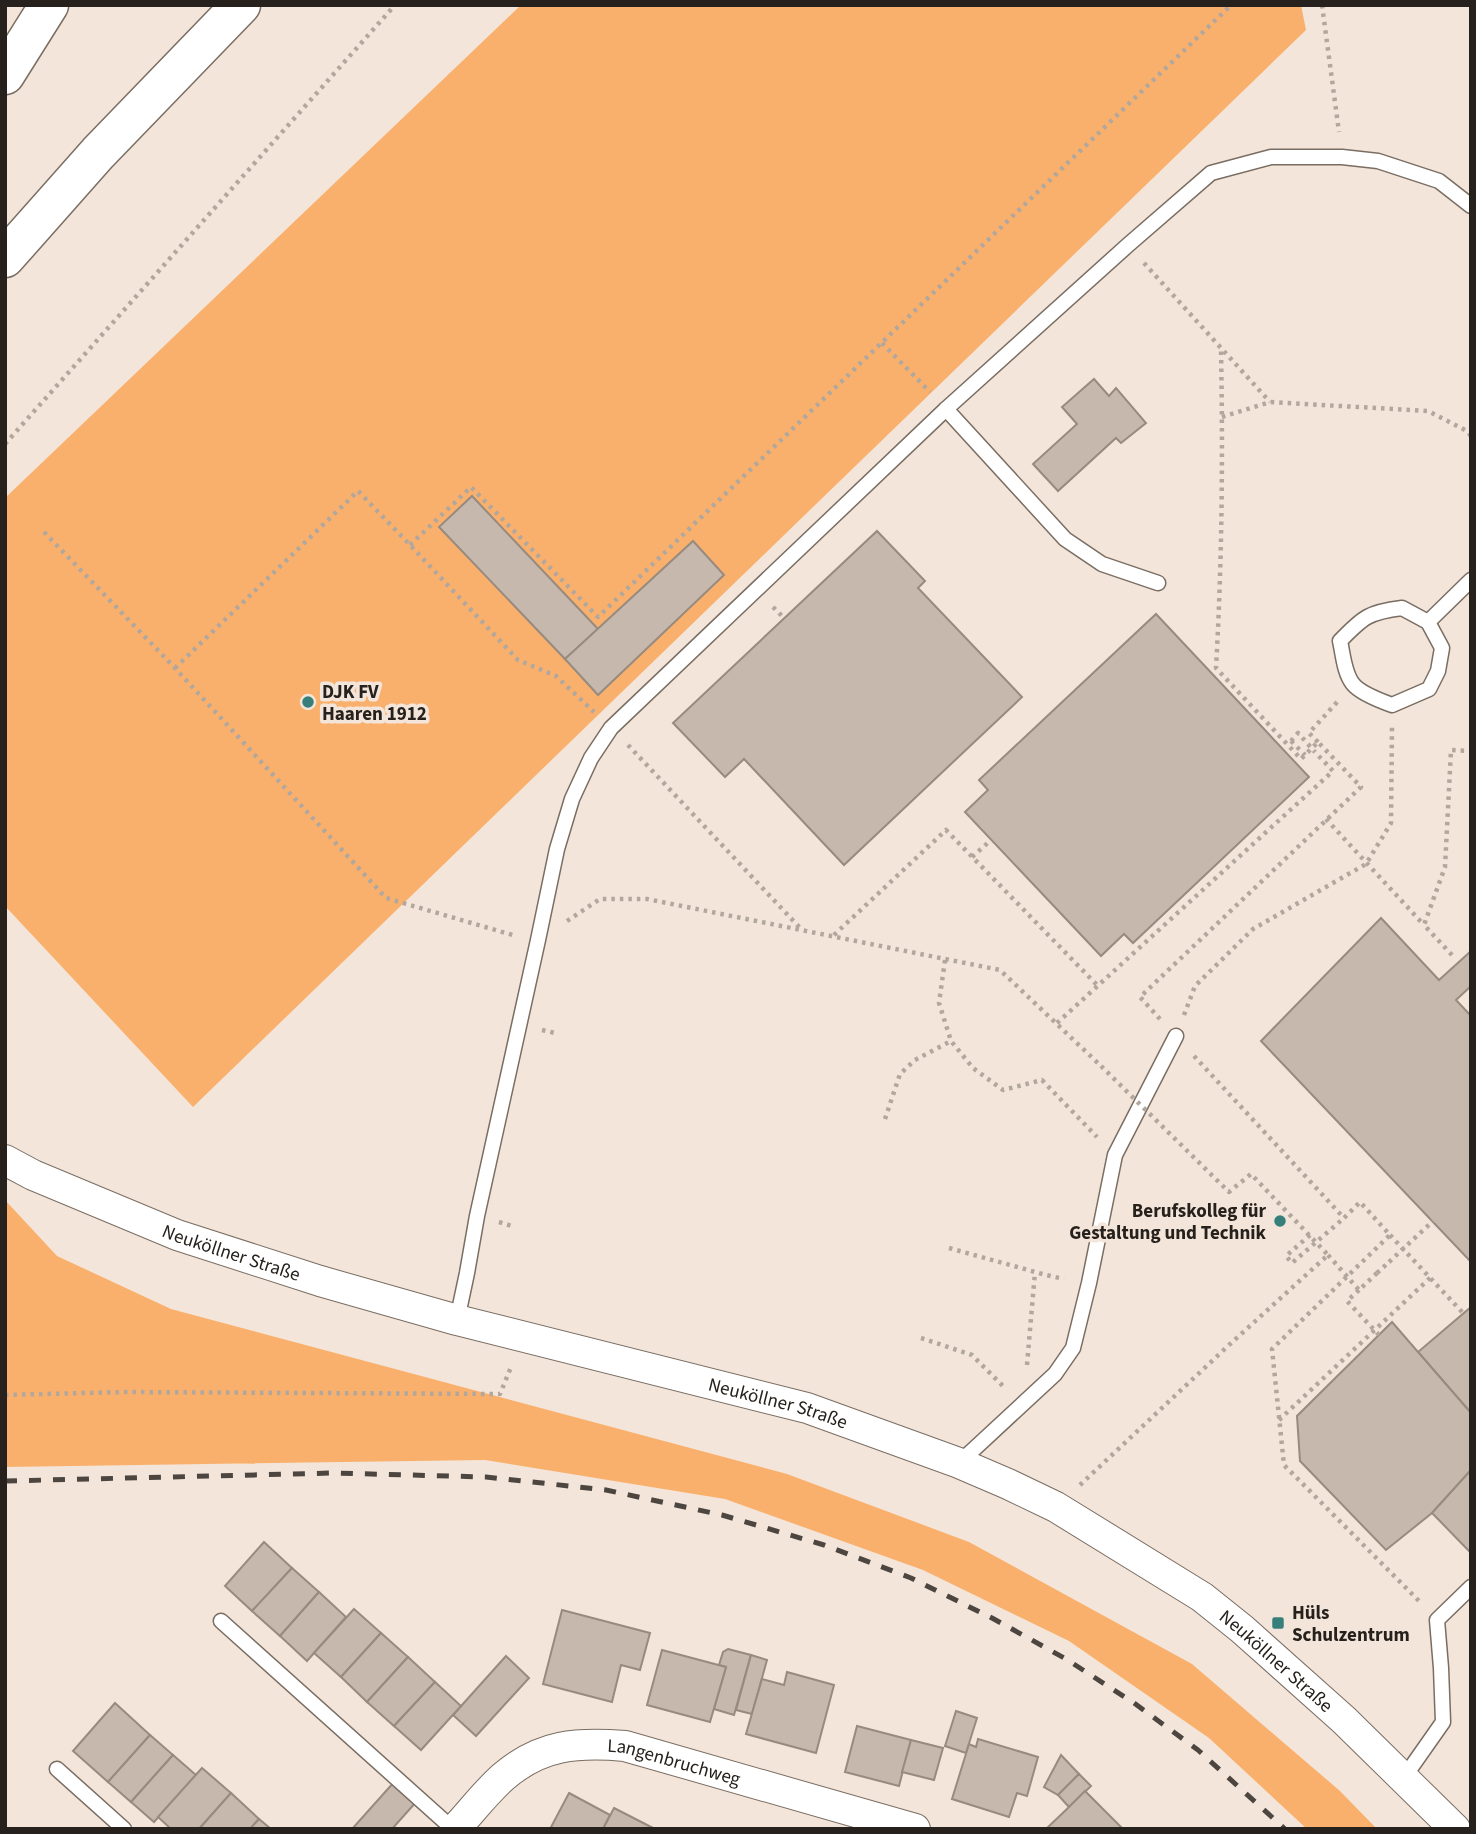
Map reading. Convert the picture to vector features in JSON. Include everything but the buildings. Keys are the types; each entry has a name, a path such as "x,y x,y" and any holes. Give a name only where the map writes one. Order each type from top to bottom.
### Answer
{"highway":[{"path":"5,75 49,5"},
{"path":"5,258 98,153 241,5"}],"street":[{"name":"Neuköllner Straße","path":"5,1160 33,1175 177,1236 457,1320 807,1408 959,1463 1056,1507 1202,1597 1242,1629 1344,1720 1455,1829"},
{"name":"Langenbruchweg","path":"454,1829 503,1777 530,1759 558,1748 591,1744 625,1746 915,1829"}],"lane":[{"path":"457,1320 482,1189 557,849 572,799 590,758 611,728 946,409 1211,173 1271,156 1342,157 1378,161 1439,181 1471,206"},
{"path":"946,409 1065,539 1102,564 1158,583"},
{"path":"1428,622 1471,580"},
{"path":"1402,608 1428,622 1442,648 1438,671 1429,689 1392,705 1353,684 1345,667 1340,641 1358,622 1379,611 1402,608"},
{"path":"959,1463 1055,1374 1073,1348 1115,1155 1176,1036"},
{"path":"1403,1779 1443,1722 1437,1620 1471,1587"},
{"path":"221,1621 454,1829"},
{"path":"57,1769 124,1829"}],"path":[{"path":"5,444 395,5"},
{"path":"411,545 471,487 598,617 1231,5"},
{"path":"1322,5 1342,157"},
{"path":"1128,245 1270,402"},
{"path":"881,343 946,409"},
{"path":"1221,350 1220,598 1216,668 1301,759 1318,742"},
{"path":"1222,417 1270,402 1429,411 1471,436"},
{"path":"175,668 358,491 519,660 556,676 611,728 801,929"},
{"path":"44,532 175,668 386,898 538,940 600,899 647,899 1000,970 1229,1192 1251,1174 1359,1290"},
{"path":"1345,1218 1140,997 1361,787 1309,733 1353,684"},
{"path":"1176,1036 1195,986 1253,929 1366,864 1391,823 1392,705"},
{"path":"1057,1023 1333,771 1298,733 1292,741 1305,755"},
{"path":"1424,925 1445,867 1451,750 1471,751"},
{"path":"1326,819 1452,956"},
{"path":"833,935 946,830 1098,986"},
{"path":"972,857 991,840"},
{"path":"945,960 939,1003 951,1041 973,1068 1003,1090 1042,1080 1115,1155"},
{"path":"885,1119 900,1073 915,1060 951,1041"},
{"path":"1310,1236 1286,1256 1292,1263 1360,1202 1463,1313"},
{"path":"1379,1335 1347,1301 1433,1221"},
{"path":"1390,1235 1272,1349 1284,1465 1437,1620"},
{"path":"949,1248 1046,1275"},
{"path":"1056,1507 1328,1255"},
{"path":"1022,1405 1035,1272"},
{"path":"1279,1420 1431,1278"},
{"path":"5,1395 125,1392 500,1394 523,1336"},
{"path":"921,1338 972,1355 1022,1405"}],"shaded area":[{"name":"DJK FV Haaren 1912","path":"521,5 1301,5 1306,30 193,1107 5,906 5,498"},
{"path":"5,1200 57,1256 171,1309 787,1474 969,1542 1192,1664 1340,1791 1377,1829 1307,1829 1209,1738 1069,1641 923,1570 725,1499 485,1460 5,1467"}],"railway":[{"path":"5,1481 334,1473 486,1477 606,1490 722,1515 824,1545 911,1578 1066,1659 1134,1703 1198,1750 1285,1829"}],"place":[{"name":"DJK FV Haaren 1912","path":"308,702"},
{"name":"Berufskolleg für Gestaltung und Technik","path":"1280,1221"},
{"name":"Hüls Schulzentrum","path":"1278,1623"}]}
